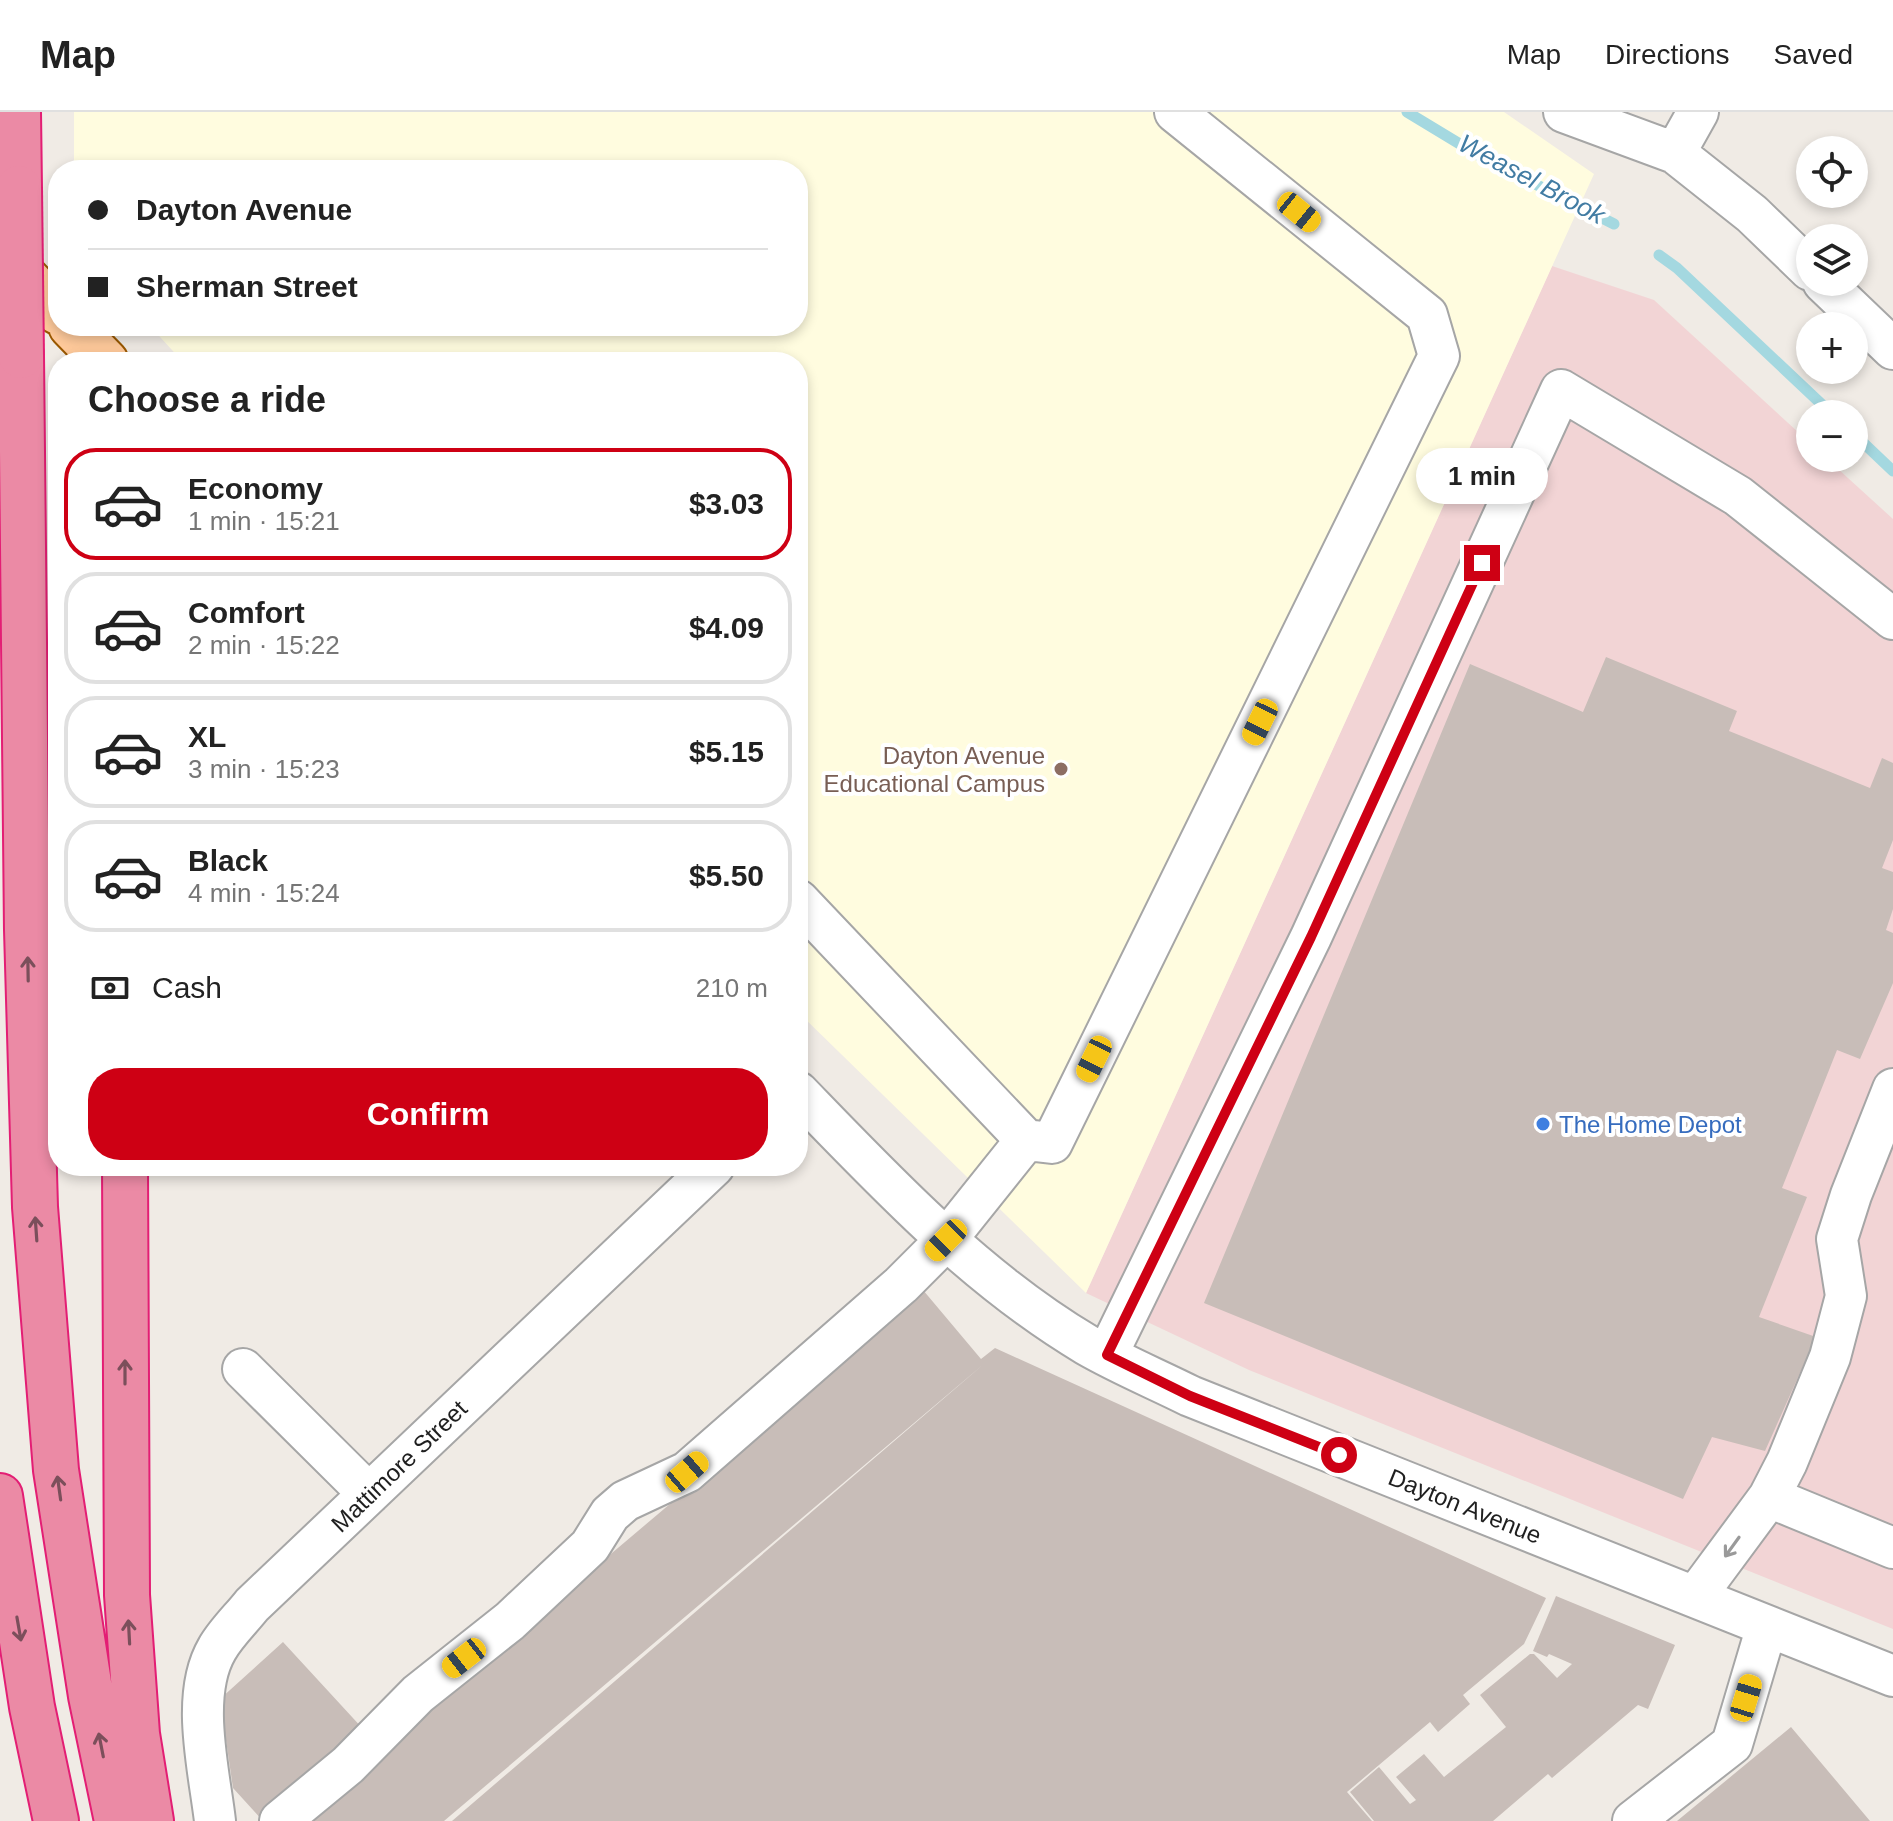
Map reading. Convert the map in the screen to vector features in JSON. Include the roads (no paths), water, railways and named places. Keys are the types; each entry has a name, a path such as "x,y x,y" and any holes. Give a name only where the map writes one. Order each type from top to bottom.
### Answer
{"highway":[{"path":"18,112 28,946 35,1207 56,1470 84,1655 117,1821"},
{"path":"125,1176 127,1595 137,1734 151,1821"},
{"path":"0,1496 28,1679 56,1821"},
{"path":"0,1663 38,1821"}],"main road":[{"path":"0,251 48,301"},
{"path":"81,336 96,352"}],"street":[{"path":"808,911 1026,1140 1052,1143 1439,356 1427,315 1175,112"},
{"path":"1564,112 1675,153 1752,214 1796,256"},
{"path":"1675,153 1698,112"},
{"path":"1838,296 1893,349"},
{"path":"1107,1355 1311,937 1561,390 1738,496 1893,619"},
{"path":"1695,1597 1769,1497 1787,1462 1830,1357 1846,1296 1837,1239 1893,1089"},
{"name":"Dayton Avenue","path":"808,1102 946,1240 1016,1296 1087,1345 1190,1396 1893,1676"},
{"path":"280,1821 348,1765 418,1694 510,1621 590,1546 610,1514 625,1501 687,1472 901,1285 946,1240 1026,1140"},
{"name":"Mattimore Street","path":"215,1821 203,1722 203,1681 217,1648 252,1605 703,1176"},
{"path":"243,1369 369,1494"},
{"path":"1769,1497 1893,1548"},
{"path":"1633,1821 1732,1744 1767,1626"}],"waterway":[{"name":"Weasel Brook","path":"1407,112 1478,155 1614,224"},
{"name":"Weasel Brook","path":"1659,255 1677,268 1817,400"},
{"name":"Weasel Brook","path":"1868,447 1893,471"}],"place":[{"name":"Dayton Avenue Educational Campus","path":"1061,769"},
{"name":"The Home Depot","path":"1543,1124"}]}
